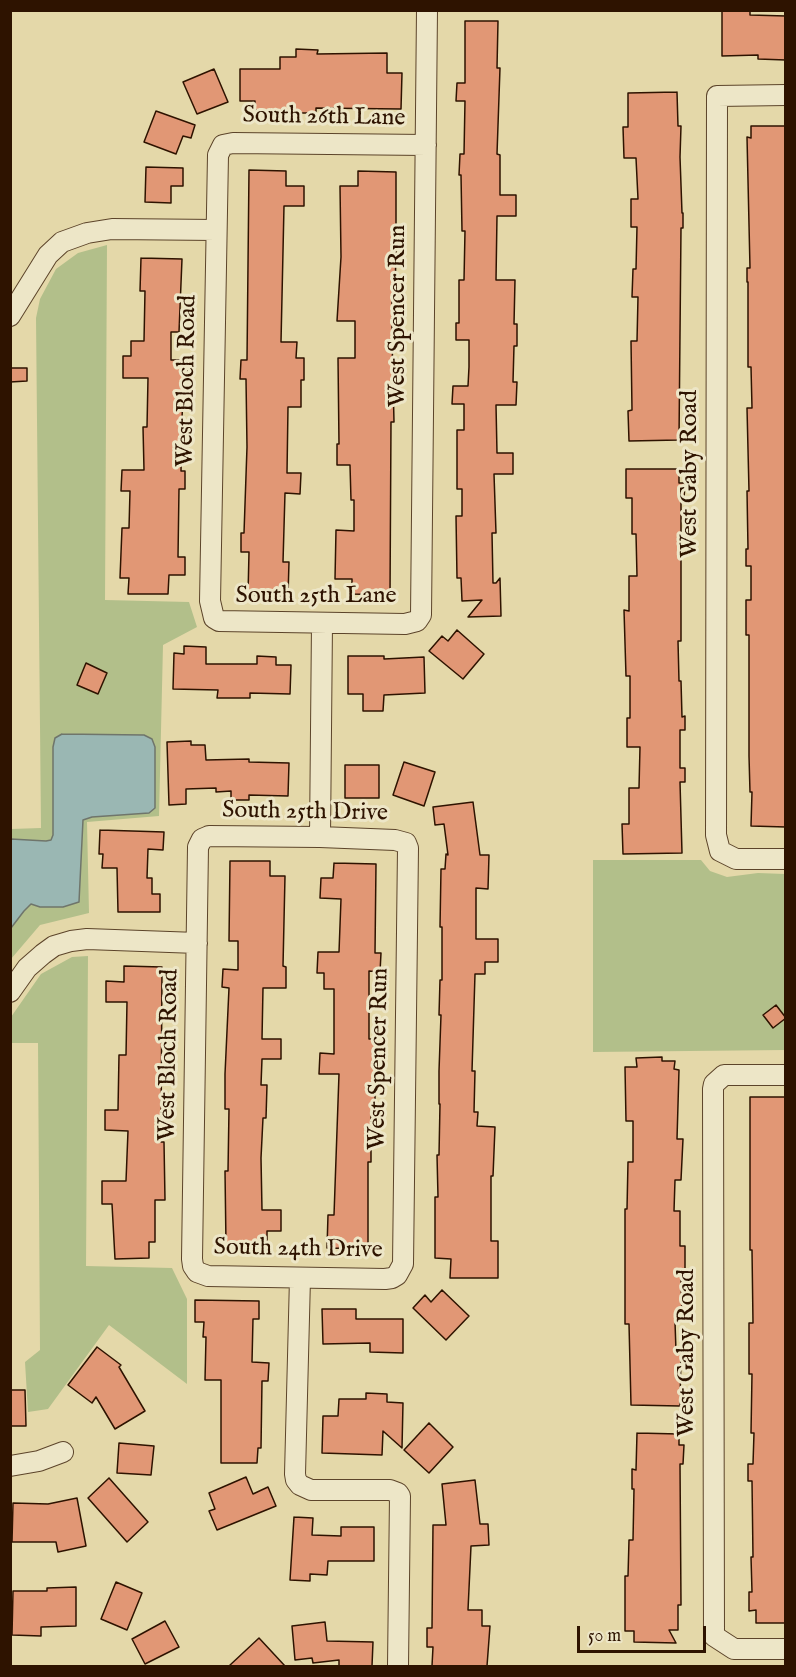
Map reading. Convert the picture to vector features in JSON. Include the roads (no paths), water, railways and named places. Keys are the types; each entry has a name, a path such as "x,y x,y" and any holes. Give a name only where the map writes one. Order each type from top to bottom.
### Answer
{"street":[{"name":"West Spencer Run","path":"417,621 422,609 427,10"},
{"name":"West Gaby Road","path":"786,95 717,96 716,835 720,851 736,859 786,859"},
{"name":"South 26th Lane","path":"223,145 233,142 426,145"},
{"name":"West Bloch Road","path":"214,618 210,601 216,230 218,155 223,145"},
{"path":"10,316 48,255 62,242 87,233 112,229 216,230"},
{"name":"South 25th Lane","path":"214,618 225,622 405,624 417,621"},
{"path":"320,837 322,623"},
{"name":"South 25th Drive","path":"202,839 209,837 320,837 395,840 406,843"},
{"name":"West Bloch Road","path":"197,1272 192,1258 198,847 202,839"},
{"name":"West Spencer Run","path":"397,1275 403,1264 409,854 406,843"},
{"path":"10,992 27,968 43,954 54,946 71,941 87,939 197,943"},
{"name":"West Gaby Road","path":"786,1074 724,1075 714,1084 713,1089 714,1636 734,1649 786,1649"},
{"name":"South 24th Drive","path":"197,1272 208,1276 385,1280 397,1275"},
{"path":"300,1278 295,1474 300,1485 311,1490 390,1490 398,1493 400,1501 398,1666"},
{"path":"10,1466 39,1461 63,1452"}],"water":[{"path":"62,734 144,735 152,739 155,747 155,808 149,813 92,817 83,820 79,902 63,907 40,907 31,904 11,928 11,839 51,840 53,835 53,747 55,738"}]}
